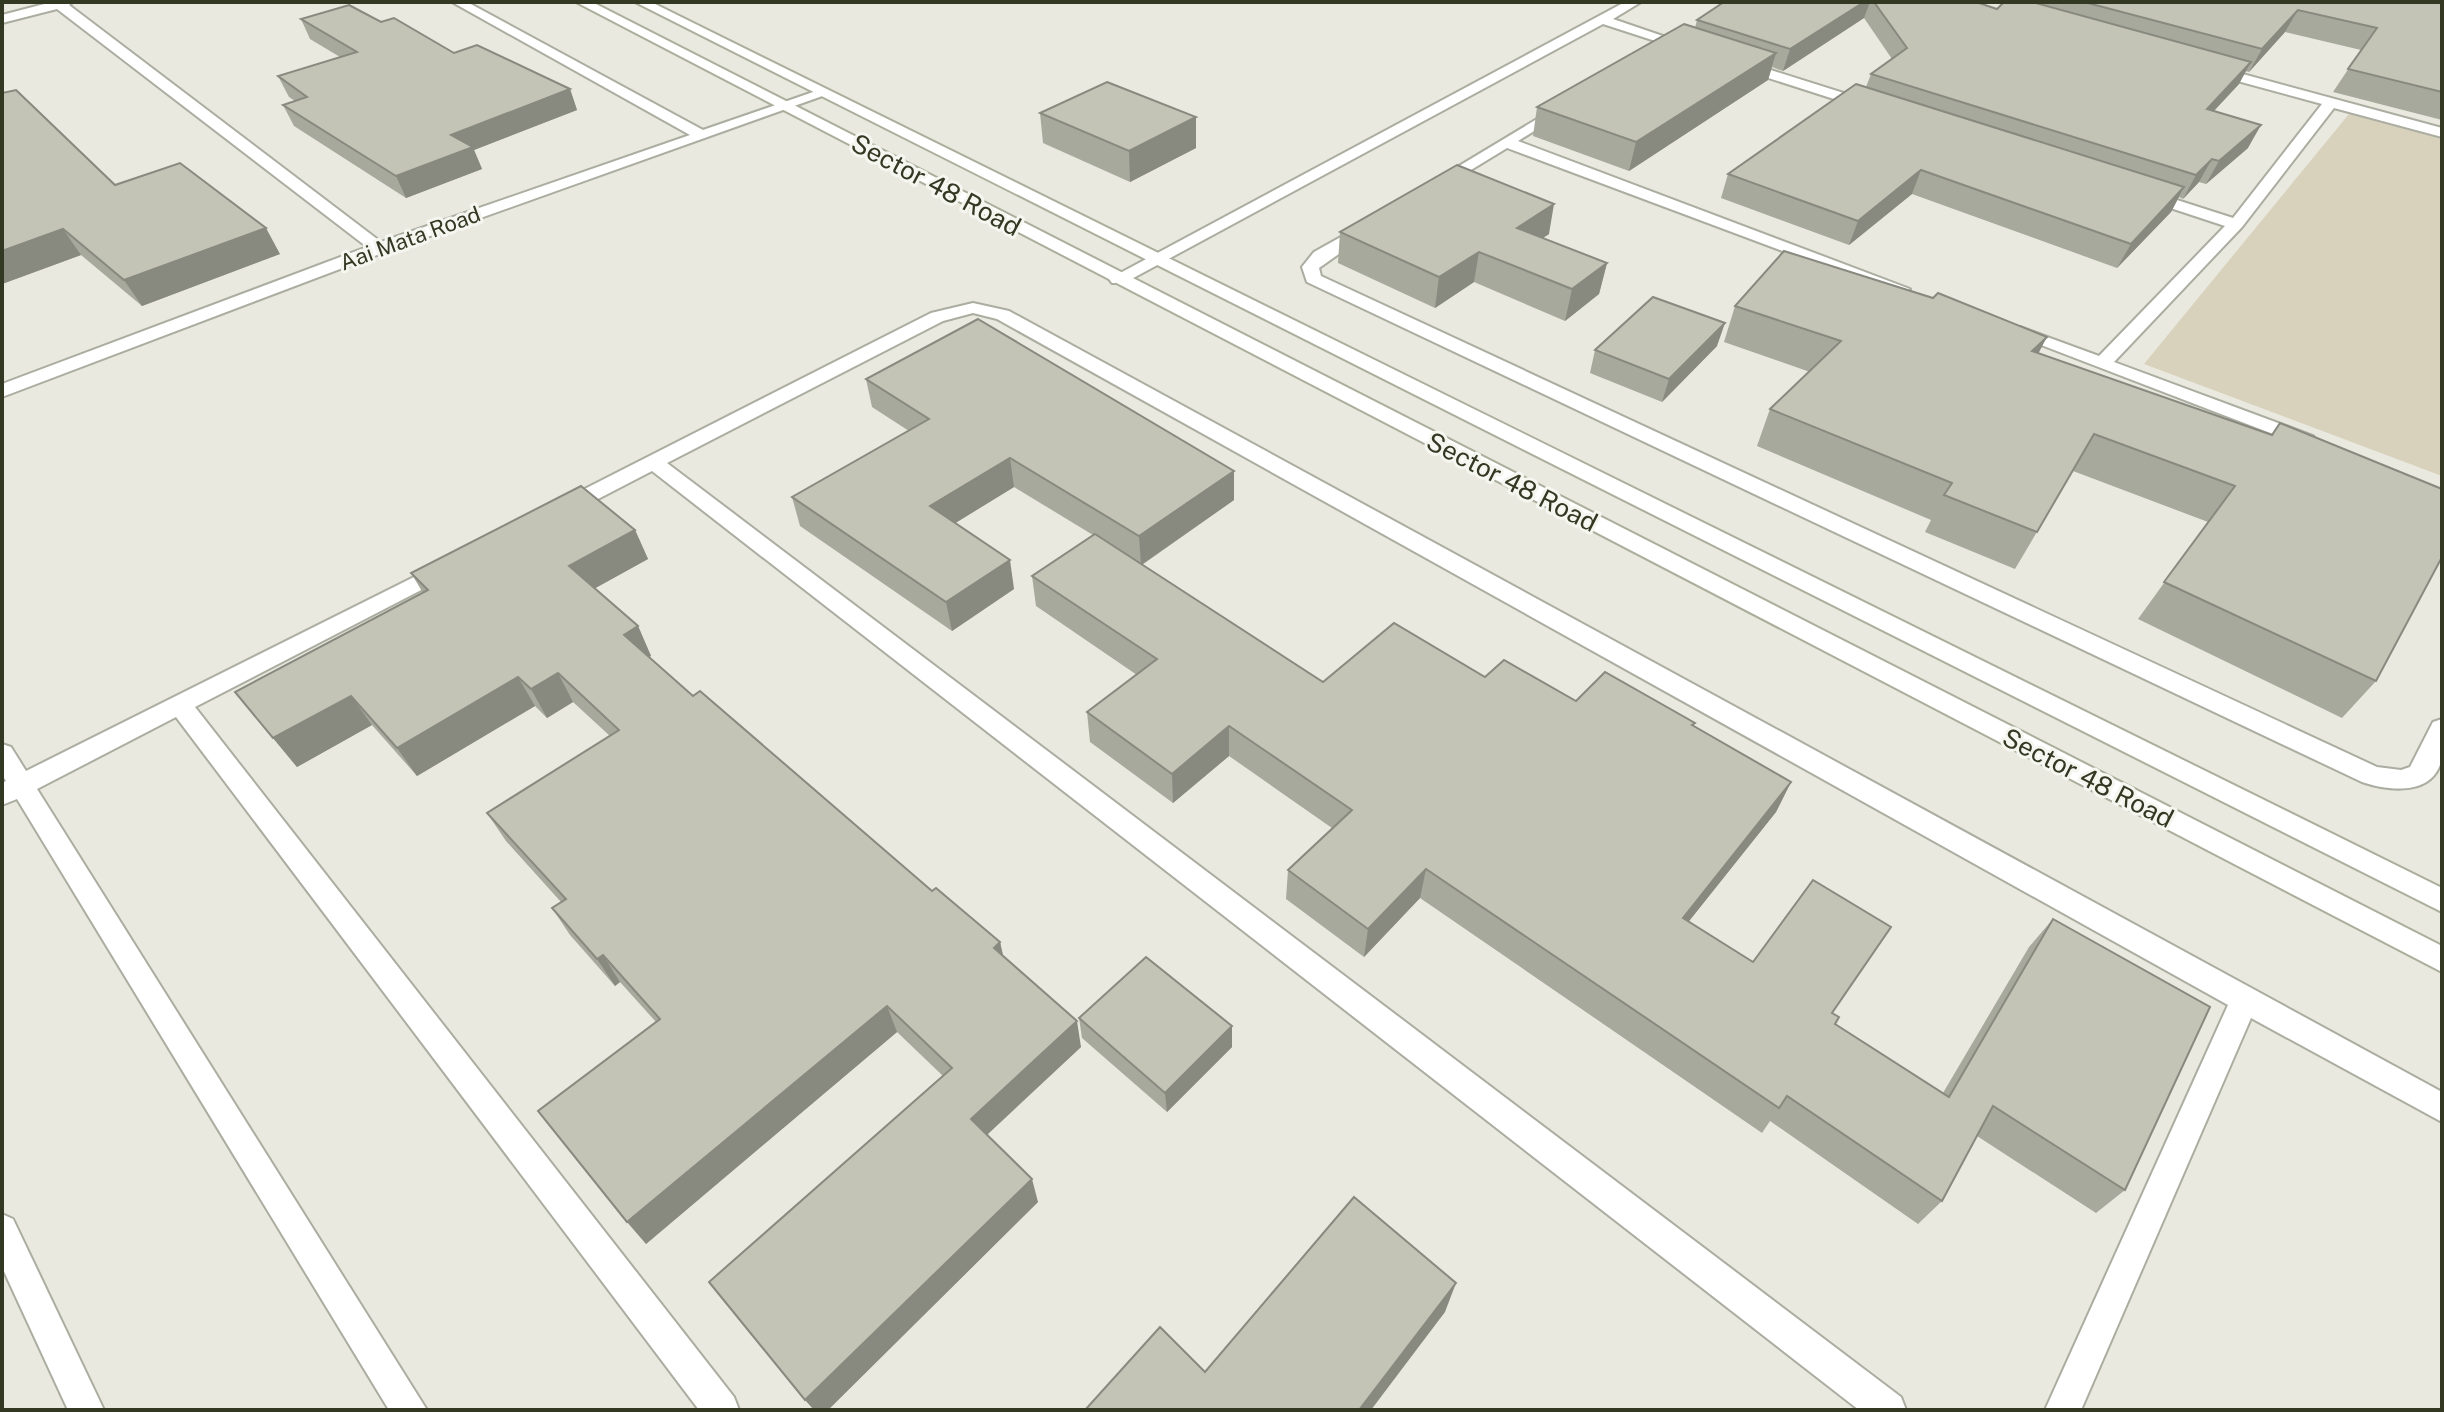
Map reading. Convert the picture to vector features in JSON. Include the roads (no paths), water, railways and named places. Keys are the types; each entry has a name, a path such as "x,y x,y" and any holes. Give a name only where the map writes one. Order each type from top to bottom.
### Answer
{"street":[{"path":"2,6 24,2"},
{"path":"458,2 703,136"},
{"name":"Sector 48 Road","path":"582,2 2442,960"},
{"name":"Sector 48 Road","path":"641,2 2442,901"},
{"path":"1118,279 1635,2"},
{"path":"2,19 63,3 379,248"},
{"path":"1603,20 1700,51"},
{"path":"1645,57 1696,26"},
{"path":"1729,61 1878,109"},
{"path":"2194,65 2442,133"},
{"name":"Aai Mata Road","path":"2,391 379,248 821,94"},
{"path":"1426,191 1581,96"},
{"path":"2102,364 2236,224 2330,103"},
{"path":"1506,142 1923,298"},
{"path":"2132,191 2236,224"},
{"path":"1386,215 1320,256 1310,267 1313,278 1341,294 2371,775 2398,783 2419,777 2431,761 2442,728"},
{"path":"542,519 937,317 973,308 1003,315 2442,1108"},
{"path":"1998,325 2324,447"},
{"path":"653,462 1888,1410"},
{"path":"12,790 472,555"},
{"path":"179,704 721,1410"},
{"path":"2,754 12,790 409,1410"},
{"path":"2063,1410 2245,999"},
{"path":"2,1230 86,1410"}]}
